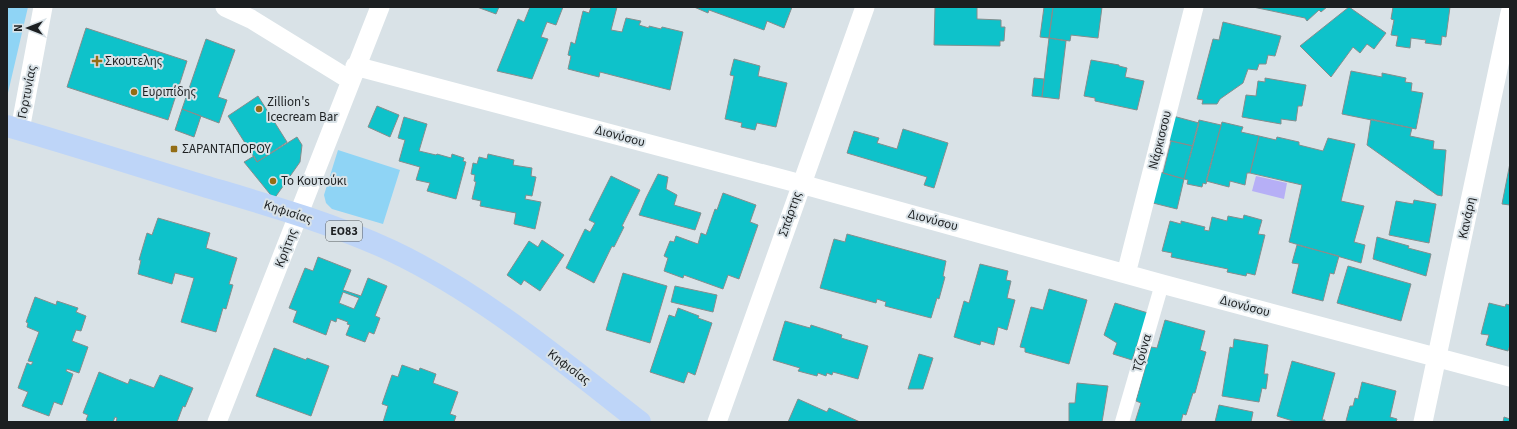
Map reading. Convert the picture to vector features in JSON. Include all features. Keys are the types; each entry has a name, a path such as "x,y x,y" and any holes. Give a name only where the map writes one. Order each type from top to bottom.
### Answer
{"main road":[{"name":"Κηφισίας","path":"13,128 299,215 348,232 393,252 432,273 490,309 640,422"}],"street":[{"name":"Γορτυνίας","path":"13,128 43,7"},
{"name":"Διονύσου","path":"225,7 251,19 353,73 801,184 1162,284 1510,377"},
{"name":"Κρήτης","path":"218,422 380,7"},
{"name":"Σπάρτης","path":"717,422 865,7"},
{"name":"Νάρκισσου","path":"1126,274 1194,7"},
{"name":"Κανάρη","path":"1423,422 1510,14"},
{"name":"Τζούνα","path":"1122,422 1162,284"}],"shaded area":[{"path":"7,7 28,7 7,97"},
{"path":"338,150 400,170 383,224 332,209 326,203 324,195"},
{"path":"1256,176 1287,183 1284,199 1252,191"}],"building":[{"path":"477,7 499,7 496,14"},
{"path":"530,7 563,7 556,25 547,22 541,37 548,39 532,79 497,71 518,19 524,22"},
{"path":"591,7 617,7 611,30 622,32 626,18 641,21 639,25 649,28 649,26 661,29 662,27 683,32 670,90 600,72 599,77 568,69 571,56 568,55 571,42 575,44 583,11 589,13"},
{"path":"694,7 792,7 784,28 767,21 764,30 709,10 708,13"},
{"path":"935,7 977,7 977,19 1001,20 1001,27 1005,27 1004,41 1000,41 1000,46 934,45"},
{"path":"1044,7 1053,7 1049,38 1040,37"},
{"path":"1053,7 1102,7 1098,38 1071,35 1070,41 1049,38"},
{"path":"1253,7 1327,7 1321,12 1319,10 1307,21 1305,18"},
{"path":"1349,7 1386,33 1374,49 1367,44 1360,53 1353,47 1331,77 1300,46"},
{"path":"1393,7 1450,7 1446,37 1442,36 1441,45 1425,43 1426,40 1411,38 1410,48 1396,46 1398,36 1391,35 1394,20 1391,19"},
{"path":"1223,22 1281,36 1275,56 1268,55 1266,64 1259,64 1257,70 1248,69 1243,83 1220,99 1217,104 1202,104 1203,100 1197,99 1213,39 1219,40"},
{"path":"86,28 187,61 168,120 67,87"},
{"path":"1049,38 1066,41 1059,99 1042,97"},
{"path":"206,39 235,50 218,97 227,100 219,123 182,109"},
{"path":"734,59 760,66 758,76 787,83 776,127 757,123 755,130 741,127 742,123 725,119 734,76 730,75"},
{"path":"1091,60 1127,68 1125,77 1144,81 1137,110 1095,101 1095,98 1084,96"},
{"path":"1351,71 1382,77 1382,73 1406,78 1405,82 1412,83 1411,91 1423,93 1416,129 1342,114"},
{"path":"1034,78 1044,79 1042,97 1032,96"},
{"path":"1265,78 1306,85 1302,106 1298,106 1296,121 1281,119 1281,124 1242,117 1246,95 1256,96 1258,81 1265,82"},
{"path":"258,96 287,142 257,162 228,116"},
{"path":"377,106 399,115 390,137 368,127"},
{"path":"182,109 201,116 194,137 175,130"},
{"path":"1173,116 1199,123 1193,146 1167,140"},
{"path":"404,117 427,124 419,151 451,158 452,154 464,158 463,161 466,162 456,199 427,191 430,183 416,180 420,167 399,161 405,140 398,138"},
{"path":"1371,119 1412,128 1410,136 1434,141 1433,149 1446,150 1442,196 1437,195 1367,145"},
{"path":"1199,120 1221,125 1206,184 1203,183 1202,187 1187,184 1188,180 1184,179"},
{"path":"1222,122 1243,127 1241,132 1259,136 1250,173 1247,173 1245,185 1230,181 1229,187 1206,181"},
{"path":"903,129 948,143 934,188 924,185 927,177 847,153 854,131 879,138 877,143 897,149"},
{"path":"1259,136 1276,140 1277,137 1299,142 1299,145 1323,151 1328,138 1355,144 1341,201 1364,206 1354,242 1365,245 1361,263 1289,242 1302,185 1250,173"},
{"name":"Το Κουτούκι","path":"297,137 302,145 300,162 274,199 244,162 254,156 257,162"},
{"path":"1171,141 1193,146 1184,179 1163,173"},
{"path":"488,154 514,160 513,165 532,168 531,176 536,177 532,196 526,195 525,199 541,202 535,229 514,224 516,213 480,206 481,201 472,199 476,182 474,181 475,175 471,174 473,163 477,164 479,157 487,159"},
{"path":"1510,163 1510,205 1502,204"},
{"path":"1160,172 1184,179 1177,209 1153,203"},
{"path":"658,174 668,177 666,189 677,195 674,205 701,213 695,230 639,215"},
{"path":"611,176 640,190 622,226 624,227 614,247 612,246 594,283 566,268 585,229 590,232 595,223 589,220"},
{"path":"723,193 756,205 750,222 758,225 739,279 728,275 723,289 684,275 683,278 664,271 668,258 664,256 670,241 674,242 676,236 698,244 701,233 706,235 715,209 717,210"},
{"path":"1414,200 1436,204 1429,243 1389,235 1396,201 1413,204"},
{"path":"1244,215 1262,220 1258,234 1265,235 1255,275 1247,273 1246,276 1227,272 1228,269 1171,257 1172,253 1162,251 1170,221 1181,224 1181,221 1205,227 1204,230 1209,231 1212,217 1227,221 1228,216 1243,219"},
{"path":"158,218 210,233 206,248 237,258 229,284 233,285 226,309 223,308 216,332 181,322 194,278 175,273 172,284 138,274 141,260 139,260 147,233 152,235"},
{"path":"847,234 946,261 943,276 945,277 939,299 937,298 931,318 885,306 886,302 877,299 876,303 820,288 834,239 845,242"},
{"path":"1377,237 1431,254 1426,276 1373,259"},
{"path":"542,240 564,255 540,291 524,280 521,285 507,275 529,241 538,247"},
{"path":"1297,245 1339,256 1334,274 1330,273 1323,301 1292,293 1299,264 1292,263"},
{"path":"318,257 351,270 343,290 361,296 368,278 387,286 375,316 380,318 374,334 369,332 365,342 346,335 350,325 347,324 348,322 337,318 336,322 331,320 326,335 293,322 297,311 289,308 305,268 313,271","holes":["343,292 359,298 354,309 339,303"]},
{"path":"980,264 1008,271 1006,280 1011,281 1007,298 1015,300 1007,330 998,327 994,345 981,341 980,345 954,337 964,301 969,303"},
{"path":"1348,266 1411,284 1401,321 1337,303"},
{"path":"623,273 667,286 650,343 606,330"},
{"path":"675,286 717,295 713,312 671,302"},
{"path":"1049,289 1087,300 1069,364 1025,352 1025,348 1020,347 1031,307 1043,310"},
{"path":"35,297 56,305 57,301 78,308 76,312 86,316 81,331 76,330 72,341 88,347 79,373 67,369 66,371 73,374 62,405 54,402 49,416 22,406 28,392 18,388 27,363 31,365 33,362 28,361 39,332 27,327 28,323 26,322"},
{"path":"1115,303 1148,313 1132,360 1113,354 1117,343 1104,335"},
{"path":"1489,303 1505,307 1506,304 1510,305 1510,345 1508,351 1486,345 1489,335 1481,334"},
{"path":"678,308 712,323 695,375 688,372 684,383 650,372 669,315 675,317"},
{"path":"1165,320 1205,331 1200,350 1206,352 1195,393 1193,393 1186,415 1183,414 1181,422 1135,422 1141,403 1136,401 1151,347 1157,348"},
{"path":"785,321 810,328 811,325 842,335 841,338 868,346 858,379 833,372 832,375 827,373 826,376 818,373 817,376 798,371 800,368 773,360"},
{"path":"1234,339 1268,345 1264,374 1268,374 1266,389 1262,388 1259,402 1222,396 1230,347 1233,348"},
{"path":"274,348 306,360 307,358 329,366 311,416 256,396"},
{"path":"919,354 933,358 923,389 908,389"},
{"path":"1292,361 1335,373 1322,420 1325,420 1325,422 1296,422 1277,416"},
{"path":"402,365 419,371 420,368 436,374 433,383 458,392 450,414 456,416 454,422 383,422 388,406 382,404 392,375 398,377"},
{"path":"99,372 128,384 130,379 154,388 160,375 193,388 185,407 183,406 177,422 116,422 117,418 115,417 113,422 90,422 86,420 88,415 83,413"},
{"path":"1362,382 1396,391 1390,417 1397,419 1396,422 1346,421 1350,406 1353,406 1355,398 1358,399"},
{"path":"1077,383 1108,386 1102,422 1069,422 1069,403 1075,403"},
{"path":"798,399 827,412 829,408 860,422 788,422"},
{"path":"1219,405 1253,412 1251,422 1215,422"},
{"path":"1504,417 1510,419 1510,422 1503,422"}],"place":[{"name":"Σκουτελης","path":"97,61"},
{"name":"Ευριπίδης","path":"134,92"},
{"name":"Zillion's Icecream Bar","path":"259,109"},
{"name":"ΣΑΡΑΝΤΑΠΟΡΟΥ","path":"174,149"},
{"name":"Το Κουτούκι","path":"273,181"}]}
